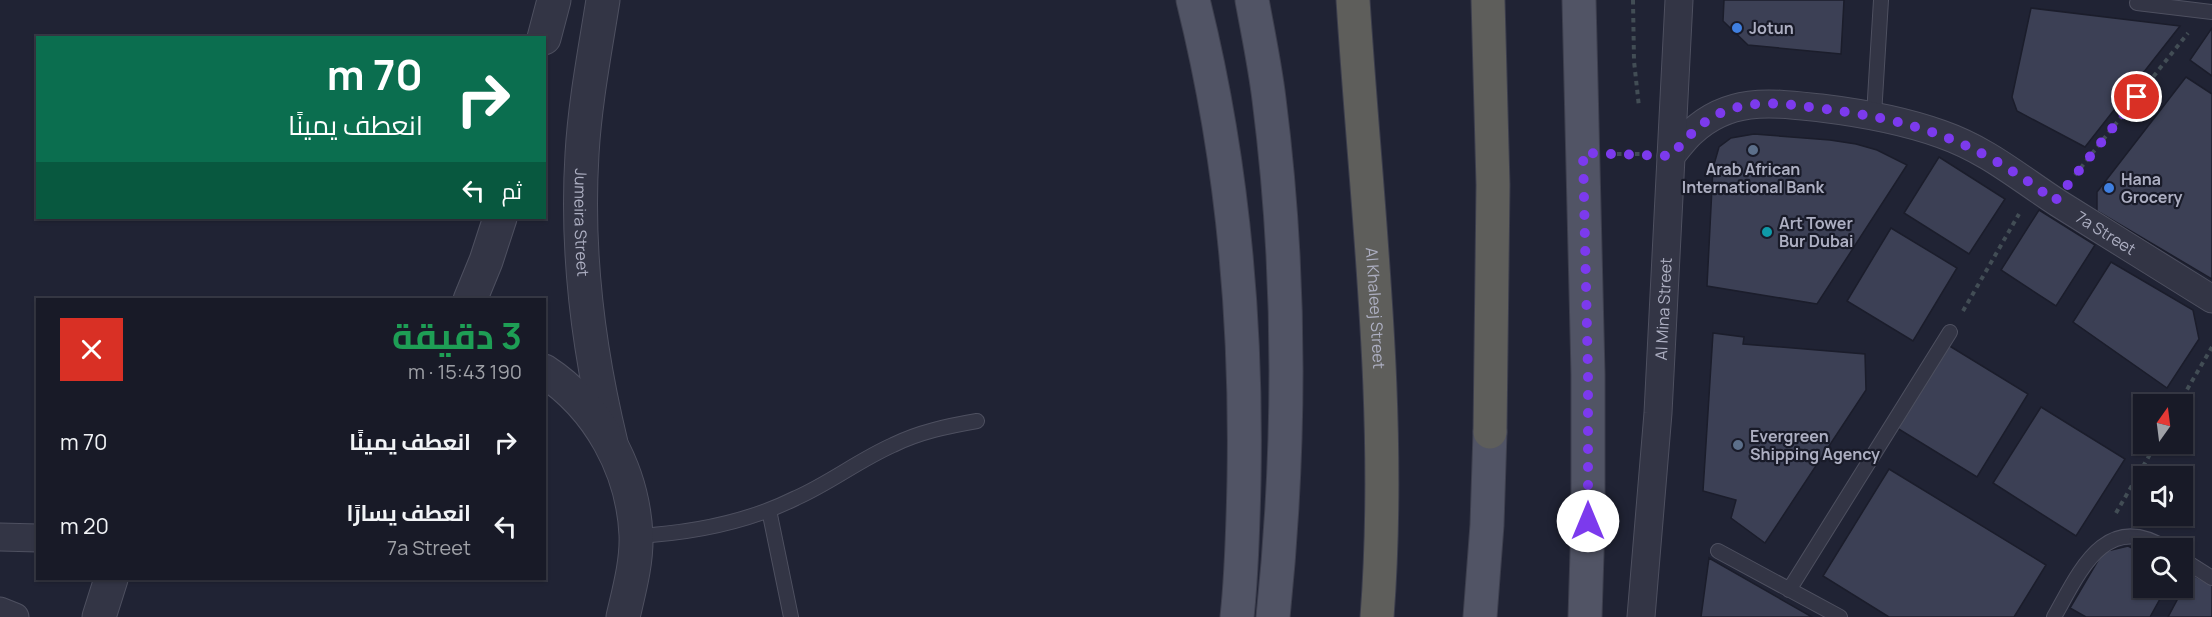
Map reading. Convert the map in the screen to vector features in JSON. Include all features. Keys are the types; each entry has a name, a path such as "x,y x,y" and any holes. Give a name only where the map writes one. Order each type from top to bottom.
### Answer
{"highway":[{"name":"Al Khaleej Street","path":"1353,0 1382,436 1381,569 1377,617"},
{"path":"1488,0 1493,185 1490,432"}],"main road":[{"path":"1193,0 1216,114 1227,187 1237,271 1243,355 1245,439 1243,524 1237,617"},
{"path":"1252,0 1269,97 1285,286 1286,462 1273,617"},
{"path":"1578,0 1588,374 1588,521 1585,617"},
{"path":"1480,617 1487,525 1490,432"}],"street":[{"path":"545,36 554,0"},
{"name":"Jumeira Street","path":"603,0 588,95 582,153 580,212 582,270 588,328 597,386 611,443"},
{"name":"Al Mina Street","path":"1641,617 1658,413 1679,0"},
{"name":"7a Street","path":"1671,156 1692,132 1708,119 1729,109 1751,104 1774,103 1874,116 1908,123 1964,144 2006,166 2212,299"},
{"path":"471,298 500,219"},
{"path":"546,373 576,397 595,419 611,443 621,466 632,504 636,536 634,564 623,617"},
{"path":"0,537 36,538"},
{"path":"99,617 111,580"},
{"path":"0,611 15,617"}],"lane":[{"path":"1874,116 1881,0"},
{"path":"2137,3 2208,12"},
{"path":"1789,590 1950,332"},
{"path":"636,536 670,534 704,528 737,521 770,510 820,486 894,444 921,434 977,421"},
{"path":"770,510 791,617"},
{"path":"2054,617 2094,552 2107,542 2123,537 2143,538"},
{"path":"1718,551 1840,617"},
{"path":"2193,566 2212,578"}],"path":[{"path":"1633,0 1634,61 1640,108"},
{"path":"1950,332 2045,193 2208,12"},
{"path":"1583,153 1671,156"},
{"path":"2184,394 2212,347"},
{"path":"2094,552 2150,454"}],"building":[{"path":"1724,0 1844,0 1841,54 1748,45 1723,21"},
{"path":"2031,8 2180,26 2085,147 2017,111 2012,97"},
{"path":"2212,28 2212,76 2190,60"},
{"path":"2186,77 2212,94 2212,279 2097,211 2097,192"},
{"path":"1754,134 1856,144 1877,150 1907,165 1817,304 1707,286 1713,168 1719,147 1731,138"},
{"path":"1939,157 2005,199 1969,254 1904,213"},
{"path":"2039,210 2095,245 2056,306 2001,270"},
{"path":"1891,228 1957,268 1913,341 1847,301"},
{"path":"2111,262 2193,310 2199,339 2167,388 2073,322"},
{"path":"1713,333 1744,337 1743,344 1865,354 1866,390 1765,543 1731,518 1736,500 1703,491"},
{"path":"1948,345 2028,394 1977,477 1897,428"},
{"path":"2041,407 2125,459 2076,536 1993,483"},
{"path":"1889,469 2046,565 2014,617 1889,617 1823,576"},
{"path":"2128,546 2133,548 2133,598 2160,598 2150,617 2086,617 2070,608 2103,552"},
{"path":"1709,558 1812,617 1701,617"},
{"path":"2193,575 2212,585 2212,617 2168,617 2178,598 2193,598"}],"place":[{"name":"Jotun","path":"1737,28"},
{"name":"Arab African International Bank","path":"1753,150"},
{"name":"Hana Grocery","path":"2109,188"},
{"name":"Art Tower Bur Dubai","path":"1767,232"},
{"name":"Evergreen Shipping Agency","path":"1738,445"}],"route":[{"path":"1588,521 1588,374 1583,153 1671,156 1692,132 1708,119 1729,109 1751,104 1774,103 1858,113 1908,123 1942,134 2006,166 2055,201 2137,97"}]}
